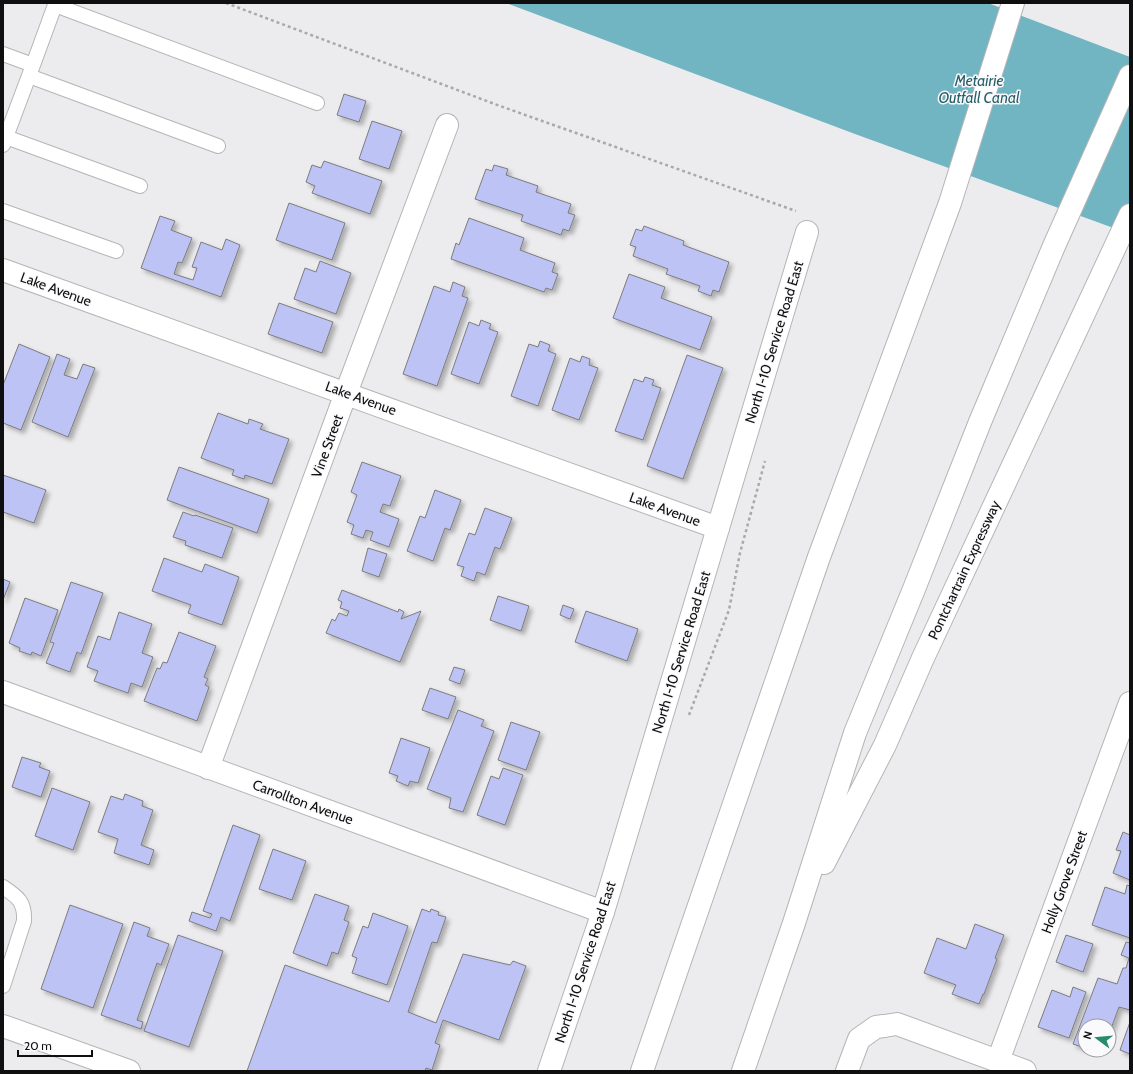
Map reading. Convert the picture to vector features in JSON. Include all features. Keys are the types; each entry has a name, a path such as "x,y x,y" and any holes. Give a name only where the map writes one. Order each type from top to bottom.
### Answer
{"main road":[{"path":"642,1071 819,557 950,204 1013,3"},
{"path":"743,1071 794,923 855,733 980,422 1054,246 1130,76"},
{"name":"Vine Street","path":"208,768 346,393 447,126"},
{"name":"Pontchartrain Expressway","path":"794,923 885,745 926,651 1130,214"},
{"name":"North I-10 Service Road East","path":"549,1071 603,912 807,232"},
{"name":"Lake Avenue","path":"3,270 718,528"},
{"name":"Carrollton Avenue","path":"3,692 603,912"},
{"name":"Holly Grove Street","path":"998,1062 1130,703"},
{"path":"847,1071 859,1039 876,1027 897,1024 1024,1071"},
{"path":"3,1026 129,1071"}],"lane":[{"path":"140,186 4,140 31,71 52,4 317,103"},
{"path":"3,54 31,71 218,146"},
{"path":"3,211 116,251"},
{"path":"3,887 15,896 23,905 24,921 3,986"}],"path":[{"path":"226,3 500,106 796,212"}],"water":[{"name":"Metairie Outfall Canal","path":"506,3 988,3 1130,57 1130,234 855,134"}],"building":[{"path":"344,94 366,101 359,122 337,115"},
{"path":"372,121 402,131 389,169 359,159"},
{"path":"324,161 382,181 370,214 312,193 315,186 306,182 312,165 321,168"},
{"path":"494,165 508,169 506,175 538,186 536,192 571,204 568,213 575,215 569,231 563,229 561,235 521,221 523,215 475,199 486,169 492,171"},
{"path":"289,203 345,223 332,260 276,240"},
{"path":"160,216 175,221 171,230 192,238 182,263 178,262 174,274 193,280 197,268 192,267 201,242 222,250 226,239 240,245 221,297 141,268"},
{"path":"469,218 524,238 520,250 555,263 552,272 558,274 552,290 546,288 544,292 451,259 456,243 459,245"},
{"path":"644,226 684,241 683,245 729,262 719,292 713,290 711,296 698,291 700,286 666,274 668,269 633,256 636,247 630,245 636,229 642,231"},
{"path":"320,261 351,273 336,314 294,299 305,268 316,272"},
{"path":"629,274 665,287 661,298 712,317 700,350 613,318"},
{"path":"453,282 465,287 462,296 468,298 437,386 403,374 434,286 450,292"},
{"path":"279,303 333,322 322,353 268,334"},
{"path":"481,320 491,324 489,329 498,332 479,384 451,374 469,322 479,326"},
{"path":"540,341 550,345 548,351 556,354 538,406 511,396 529,344 538,347"},
{"path":"19,344 50,357 21,430 3,423 3,385"},
{"path":"57,354 70,359 64,375 77,379 83,364 95,368 68,437 32,422"},
{"path":"687,355 723,368 683,479 647,466"},
{"path":"582,356 590,359 589,365 598,368 579,420 552,410 570,358 580,362"},
{"path":"645,377 654,380 652,385 661,388 643,440 615,431 634,379 643,382"},
{"path":"218,413 248,424 249,419 263,424 260,429 289,439 272,484 245,475 244,479 232,475 234,470 201,458"},
{"path":"362,462 401,476 390,506 383,504 380,512 399,519 389,547 370,540 373,532 366,530 363,538 351,534 354,525 347,522 357,495 351,492"},
{"path":"179,467 269,499 257,533 167,500"},
{"path":"3,475 46,490 34,523 3,512"},
{"path":"435,490 461,500 450,530 445,528 433,561 407,551 420,516 425,518"},
{"path":"485,508 512,518 500,549 495,547 485,575 477,572 474,581 461,576 464,567 457,565 469,533 475,535"},
{"path":"183,512 233,528 222,558 185,545 186,541 173,537"},
{"path":"368,548 387,554 379,577 362,571"},
{"path":"164,558 202,572 205,564 239,577 222,625 188,613 191,605 152,591"},
{"path":"3,579 10,582 3,600"},
{"path":"71,582 103,593 81,654 77,652 70,672 46,663 54,643 50,642"},
{"path":"342,590 398,612 399,609 404,612 401,619 421,611 400,662 326,633 332,619 335,621 339,613 347,616 349,611 340,608 342,602 338,600"},
{"path":"498,596 529,606 521,631 490,620"},
{"path":"25,598 58,610 41,656 32,652 31,655 19,651 20,648 9,643"},
{"path":"563,605 574,609 570,619 560,615"},
{"path":"586,611 638,629 627,661 575,642"},
{"path":"119,612 152,624 142,653 153,657 142,687 131,683 128,693 94,681 98,671 87,667 98,636 110,640"},
{"path":"179,632 216,646 204,677 208,679 205,685 209,687 197,721 144,701 157,668 160,669 163,662 167,663"},
{"path":"454,667 465,670 460,684 449,680"},
{"path":"430,688 456,697 448,719 422,710"},
{"path":"458,710 484,720 481,726 494,731 463,812 449,808 451,798 427,789"},
{"path":"511,722 540,732 526,770 498,760"},
{"path":"401,738 430,748 418,783 410,781 408,786 396,781 398,776 389,773"},
{"path":"22,757 41,763 39,767 50,771 41,797 12,787"},
{"path":"503,768 523,775 505,825 477,815 491,776 499,779"},
{"path":"52,788 90,802 73,850 35,836"},
{"path":"125,794 143,801 142,806 153,810 141,845 154,850 149,865 114,853 118,839 98,832 111,796 123,800"},
{"path":"233,825 260,835 230,921 221,917 216,931 189,921 192,912 210,918 212,914 203,911"},
{"path":"1123,832 1130,835 1130,880 1113,873 1121,851 1116,850"},
{"path":"273,849 306,861 292,900 259,889"},
{"path":"1127,885 1130,886 1130,938 1092,925 1105,887 1125,894"},
{"path":"315,894 349,906 344,920 349,922 338,954 332,952 327,966 293,953"},
{"path":"70,905 123,924 93,1008 41,989"},
{"path":"422,909 430,912 431,909 439,912 438,915 446,917 437,943 432,942 408,1012 436,1023 463,954 510,965 513,961 526,966 499,1040 443,1020 435,1043 440,1045 432,1070 426,1068 425,1071 247,1071 285,965 389,1002"},
{"path":"373,913 408,926 387,985 352,973 357,958 352,956 363,926 368,928"},
{"path":"134,922 150,928 147,936 169,944 161,965 157,963 137,1020 143,1022 141,1029 101,1015"},
{"path":"975,924 1004,935 995,958 997,959 979,1004 952,994 956,985 924,973 937,938 966,949"},
{"path":"178,935 223,951 189,1047 144,1031"},
{"path":"1066,935 1093,944 1083,972 1056,962"},
{"path":"1126,942 1130,943 1130,1010 1119,1007 1115,1018 1083,1018 1098,978 1117,984 1123,968 1126,968 1129,958 1121,955"},
{"path":"1073,987 1086,992 1069,1038 1038,1027 1052,990 1070,997"},
{"path":"1130,1022 1130,1054 1120,1050"},
{"path":"1077,1033 1077,1045 1073,1044"}]}
